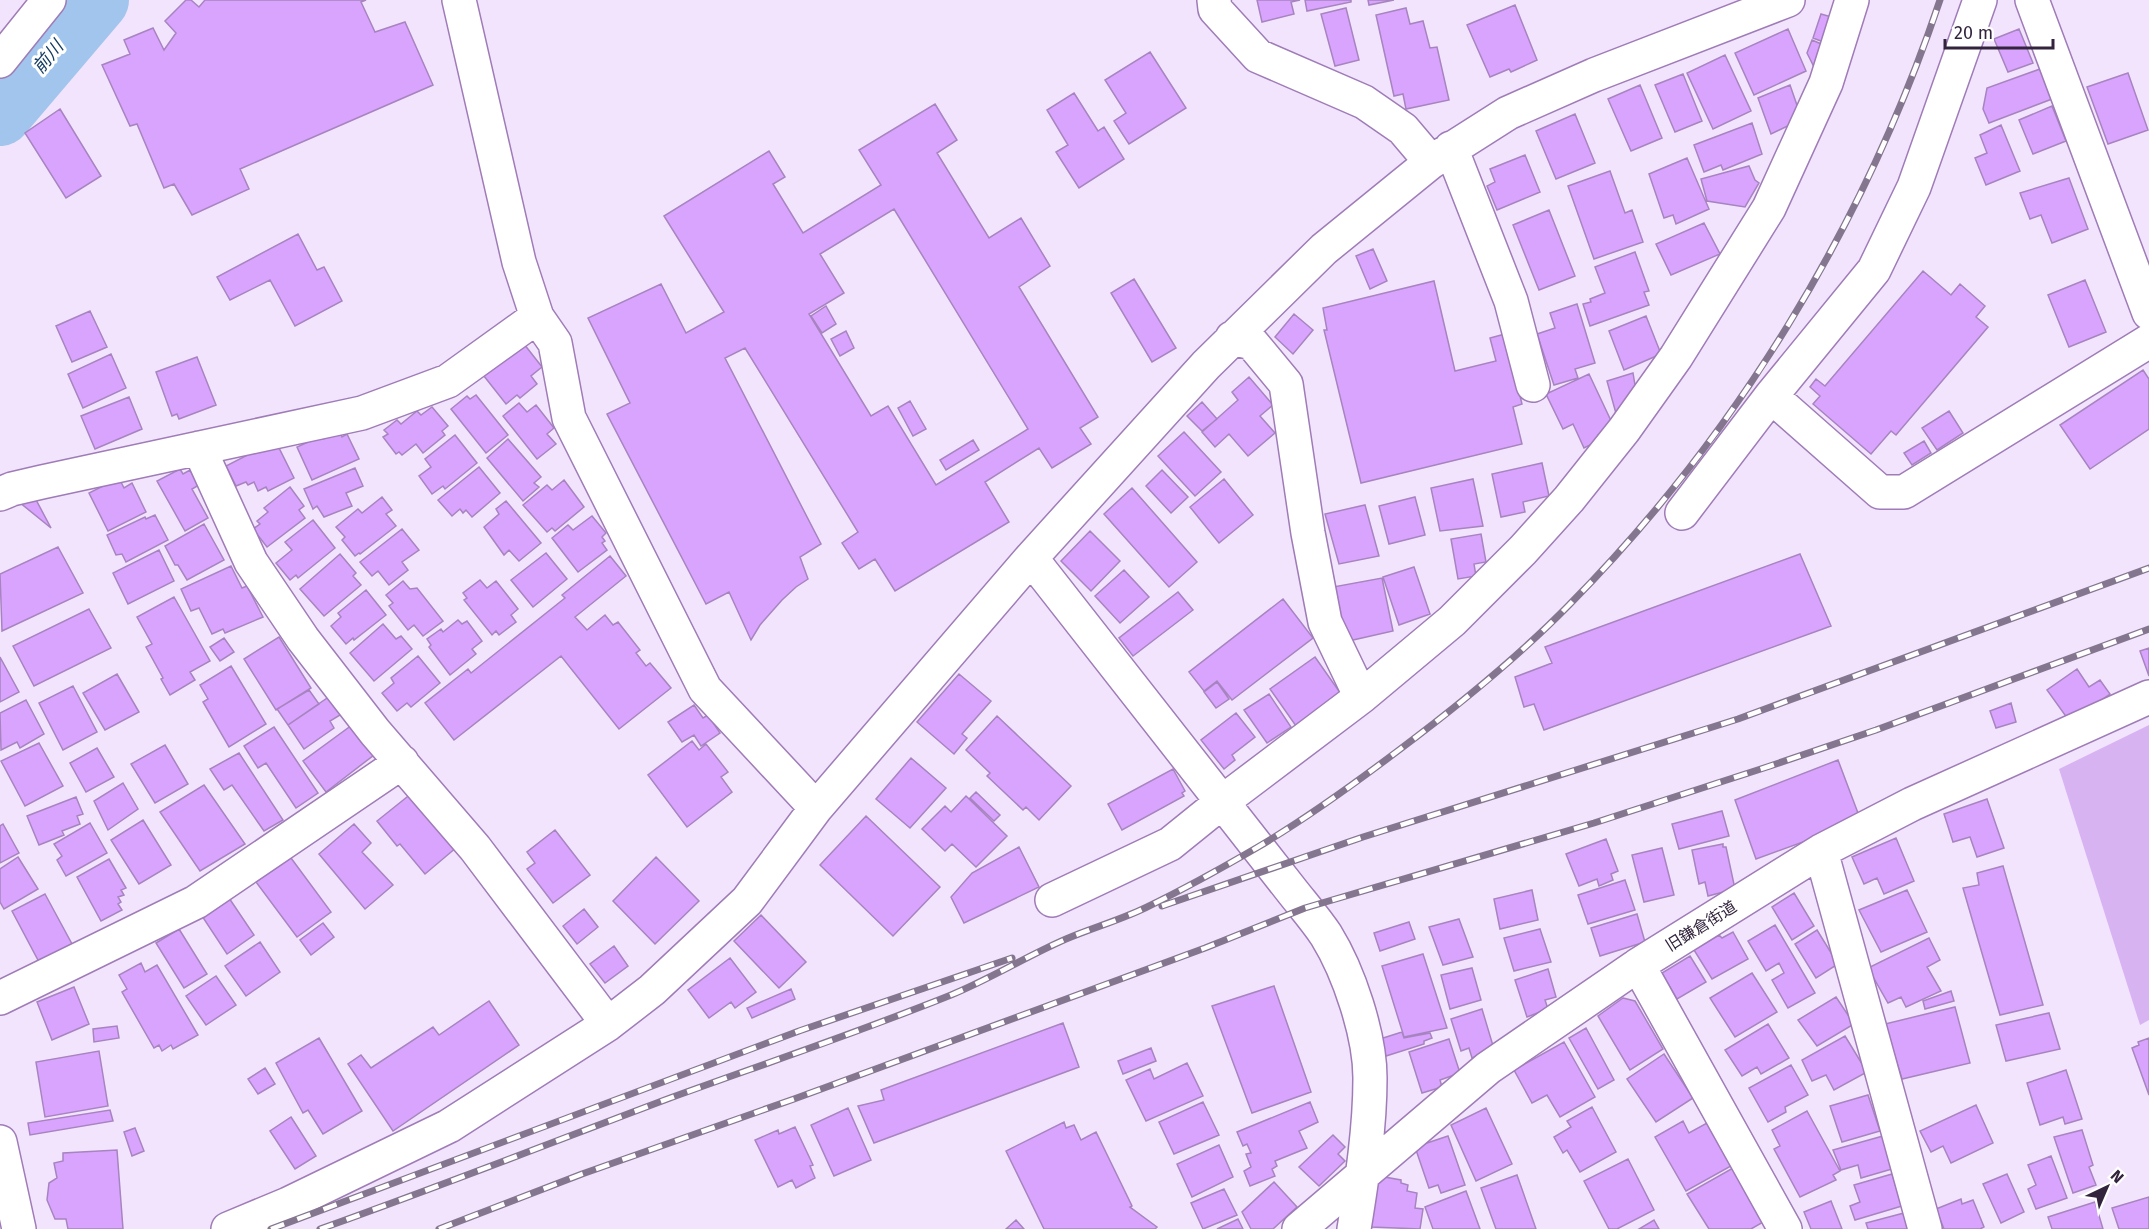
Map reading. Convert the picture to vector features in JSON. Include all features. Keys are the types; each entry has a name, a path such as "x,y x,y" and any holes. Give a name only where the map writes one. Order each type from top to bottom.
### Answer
{"street":[{"path":"0,61 11,35 50,0"},
{"path":"459,0 519,262 537,317 555,343 569,418 705,689 816,808"},
{"path":"1214,0 1215,9 1258,56 1364,102 1441,155 1511,301 1533,385"},
{"path":"228,1229 449,1126 608,1024 652,990 747,900 816,808 1031,558 1232,338 1324,249 1441,155 1508,113 1594,75 1788,0"},
{"path":"1052,900 1170,844 1361,697 1452,621 1523,550 1569,499 1624,430 1676,357 1769,208 1826,83 1852,0"},
{"path":"1682,513 1771,396 1874,270 1914,187 1980,0"},
{"path":"2032,0 2148,305"},
{"path":"0,494 22,487 362,413 448,381 537,317"},
{"path":"1232,338 1252,343 1286,384 1308,532 1325,622 1361,697"},
{"path":"1771,396 1880,492 1904,492 2149,341"},
{"path":"199,448 251,562 303,639 375,732 475,848 608,1024"},
{"path":"1031,558 1325,934 1341,964 1363,1026 1370,1077 1363,1174 1354,1229"},
{"name":"旧鎌倉街道","path":"1299,1229 1488,1068 1638,966 1821,851 1912,804 2149,697"},
{"path":"0,998 196,902 402,762"},
{"path":"1821,851 1924,1229"},
{"path":"1638,966 1785,1229"},
{"path":"0,1142 19,1229"}],"shaded area":[{"path":"2149,725 2149,1020 2140,1025 2059,769"}],"building":[{"path":"186,0 191,0 199,7 205,0 366,0 361,2 375,32 405,22 433,85 240,169 249,189 192,215 174,184 164,188 137,124 130,126 102,65 130,54 124,40 153,28 164,50 176,33 165,21"},
{"path":"1257,0 1300,0 1291,2 1294,14 1262,22"},
{"path":"1305,0 1351,0 1351,2 1307,11"},
{"path":"1368,0 1394,0 1369,5"},
{"path":"1515,5 1537,60 1511,72 1509,69 1490,77 1467,25"},
{"path":"1346,8 1359,60 1335,66 1321,14"},
{"path":"1406,8 1410,24 1423,21 1430,48 1437,47 1449,100 1406,109 1403,94 1394,96 1376,15"},
{"path":"1821,14 1835,18 1826,43 1813,38"},
{"path":"1788,29 1806,71 1754,95 1735,53"},
{"path":"2019,29 2033,63 2008,72 1994,39"},
{"path":"1812,40 1826,46 1817,73 1807,53"},
{"path":"1150,52 1186,108 1129,144 1114,121 1126,113 1105,80"},
{"path":"1725,55 1751,111 1713,129 1687,73"},
{"path":"2040,69 2052,99 1989,123 1983,109 1987,88"},
{"path":"2128,73 2148,130 2108,144 2087,87"},
{"path":"1683,74 1702,121 1675,132 1655,85"},
{"path":"1640,85 1662,138 1631,151 1608,99"},
{"path":"1790,85 1799,111 1794,123 1771,134 1758,98"},
{"path":"1074,93 1098,131 1104,127 1124,159 1079,188 1056,152 1068,145 1047,110"},
{"path":"935,104 957,140 937,153 989,238 1021,218 1050,266 1019,287 1098,417 1080,428 1091,444 1052,468 1039,448 985,482 1009,522 895,591 875,559 859,569 842,543 858,532 745,348 725,358 821,544 800,557 808,579 782,600 760,625 751,640 729,592 706,604 607,414 630,403 588,318 661,284 686,333 724,312 664,216 769,151 785,177 773,184 803,233 881,185 859,150","holes":["894,209 1028,429 936,485 888,406 871,416 809,314 844,293 820,254"]},
{"path":"2052,106 2066,141 2033,154 2019,120"},
{"path":"60,109 101,176 66,198 25,133"},
{"path":"1575,114 1595,163 1556,179 1536,131"},
{"path":"1752,123 1762,154 1723,170 1721,165 1704,172 1694,145"},
{"path":"2001,125 2020,171 1986,185 1975,158 1987,153 1980,135"},
{"path":"1525,155 1540,192 1497,210 1487,186 1495,182 1490,169"},
{"path":"1687,158 1709,209 1676,224 1673,215 1664,218 1649,174"},
{"path":"1749,166 1755,180 1759,183 1745,207 1707,201 1701,179"},
{"path":"1610,171 1625,213 1632,210 1643,242 1594,259 1568,186"},
{"path":"2069,178 2088,229 2052,243 2041,215 2030,219 2020,193"},
{"path":"1549,210 1575,276 1539,290 1513,225"},
{"path":"1704,223 1720,254 1671,275 1656,244"},
{"path":"298,234 317,270 324,267 342,301 295,326 270,280 230,300 217,277"},
{"path":"1373,249 1387,281 1370,289 1356,256"},
{"path":"1635,252 1649,291 1644,292 1649,305 1590,326 1583,304 1605,293 1595,267"},
{"path":"1923,271 1951,295 1960,284 1985,306 1976,317 1988,327 1896,435 1891,431 1871,454 1813,404 1820,396 1810,387 1816,379 1825,386"},
{"path":"1134,279 1176,348 1152,362 1111,293"},
{"path":"2085,280 2106,332 2069,347 2048,295"},
{"path":"1434,281 1455,371 1496,361 1490,338 1505,334 1522,404 1513,407 1522,444 1361,483 1324,330 1327,330 1323,308"},
{"path":"1577,304 1595,363 1575,369 1578,378 1554,385 1537,334 1555,328 1550,313"},
{"path":"826,306 836,324 822,333 811,316"},
{"path":"90,311 107,347 72,362 56,326"},
{"path":"1294,314 1313,330 1293,354 1275,337"},
{"path":"1646,316 1661,354 1624,370 1609,331"},
{"path":"846,331 854,348 840,356 831,339"},
{"path":"524,344 542,367 531,376 537,384 520,398 517,395 506,404 484,376"},
{"path":"111,354 126,388 83,408 68,374"},
{"path":"197,357 216,405 179,419 177,414 172,416 156,372"},
{"path":"2143,370 2149,379 2149,429 2090,469 2060,425"},
{"path":"1633,373 1636,391 1617,417 1607,381"},
{"path":"1589,374 1613,425 1610,430 1598,435 1600,440 1584,448 1573,424 1563,429 1546,394"},
{"path":"1249,377 1273,405 1260,416 1275,433 1248,456 1229,434 1215,447 1202,432 1238,400 1232,392"},
{"path":"476,395 508,435 486,453 451,409 467,396 470,399"},
{"path":"129,397 142,429 95,449 81,416"},
{"path":"910,401 926,429 913,436 898,408"},
{"path":"1202,402 1217,419 1202,431 1187,416"},
{"path":"519,403 527,412 536,405 554,428 547,434 556,444 537,459 503,416"},
{"path":"432,407 448,426 442,431 445,435 423,453 416,444 402,455 399,452 396,454 383,437 388,434 384,430 397,420 401,424 417,411 421,415"},
{"path":"1949,411 1963,433 1937,450 1922,428"},
{"path":"340,432 342,437 347,434 359,459 312,480 297,447 321,436 323,439"},
{"path":"1184,432 1221,472 1195,496 1158,456"},
{"path":"455,435 477,463 445,489 443,486 432,494 419,476 431,467 425,459"},
{"path":"508,439 541,477 534,483 539,487 523,501 487,458"},
{"path":"973,440 979,450 946,470 940,460"},
{"path":"1924,441 1931,453 1912,465 1904,453"},
{"path":"269,444 278,446 294,478 268,491 266,487 258,491 254,482 236,486 226,466"},
{"path":"1542,463 1549,496 1523,502 1525,512 1501,517 1492,474"},
{"path":"479,467 500,493 472,517 466,510 463,513 460,509 452,516 438,500"},
{"path":"355,468 363,486 346,493 352,506 324,517 317,506 313,509 304,489"},
{"path":"180,469 183,474 190,470 199,485 192,489 208,518 185,531 157,481"},
{"path":"1162,470 1188,497 1171,513 1146,486"},
{"path":"119,478 124,488 132,483 146,512 108,531 89,493"},
{"path":"1224,479 1253,515 1219,543 1190,507"},
{"path":"1473,479 1483,526 1440,531 1431,488"},
{"path":"564,480 584,507 555,531 552,528 547,532 523,505 547,485 552,490"},
{"path":"290,487 304,506 299,510 305,518 267,547 253,529 260,524 257,521 268,512 264,508"},
{"path":"1132,488 1197,562 1169,587 1104,514"},
{"path":"34,496 51,528 19,502"},
{"path":"382,497 392,510 386,514 396,526 355,556 342,540 345,537 336,527 358,509 362,513"},
{"path":"1415,497 1425,535 1389,544 1379,506"},
{"path":"506,501 541,543 519,561 509,550 504,555 484,527 499,514 496,509"},
{"path":"1365,505 1379,556 1339,564 1325,514"},
{"path":"155,515 168,540 126,562 122,554 116,555 107,535 145,517 146,519"},
{"path":"592,516 606,533 602,537 605,541 602,543 607,550 578,572 552,538 568,525 573,530"},
{"path":"313,520 335,548 298,578 296,575 290,580 276,563 292,550 285,542"},
{"path":"204,524 224,560 187,580 178,565 175,565 165,546"},
{"path":"402,529 419,550 402,562 408,570 389,585 378,571 372,576 360,562"},
{"path":"1090,531 1120,561 1091,591 1061,561"},
{"path":"1481,534 1486,562 1474,564 1476,576 1458,579 1451,539"},
{"path":"58,547 83,593 2,631 0,574"},
{"path":"159,550 174,581 128,604 113,573"},
{"path":"546,553 567,579 533,607 511,580"},
{"path":"340,554 356,573 353,576 361,585 324,616 300,589"},
{"path":"1800,554 1831,626 1544,730 1534,704 1524,707 1515,677 1552,663 1545,647"},
{"path":"610,556 626,576 575,617 587,630 605,615 613,625 618,622 640,650 636,653 646,666 650,663 671,688 619,729 561,656 454,740 425,703 468,669 471,673 565,598 562,595"},
{"path":"231,566 242,588 247,586 263,617 225,633 223,629 212,634 199,608 191,611 181,589"},
{"path":"1414,567 1430,614 1399,625 1383,577"},
{"path":"1124,570 1149,597 1120,623 1095,596"},
{"path":"1382,578 1393,631 1344,642 1333,587"},
{"path":"480,580 487,588 496,581 518,609 511,615 516,622 499,635 496,631 492,635 464,600 467,598 463,593"},
{"path":"403,581 410,589 417,588 443,621 423,636 414,625 408,630 389,606 393,603 386,595"},
{"path":"366,590 386,615 346,644 331,626 341,617 338,613"},
{"path":"1178,592 1193,610 1133,656 1119,638"},
{"path":"174,597 210,661 190,672 195,680 170,695 146,647 152,644 137,617"},
{"path":"1283,599 1313,638 1232,700 1217,681 1204,691 1189,672"},
{"path":"89,609 111,648 34,686 13,646"},
{"path":"458,620 462,624 467,621 482,641 472,649 476,654 450,675 429,647 431,645 427,639 441,629 443,632"},
{"path":"383,624 396,639 401,636 412,649 374,681 350,653"},
{"path":"279,637 311,688 276,710 244,659"},
{"path":"224,638 234,652 220,661 210,647"},
{"path":"2149,648 2149,676 2140,651"},
{"path":"418,656 440,683 411,707 407,703 397,711 382,693 394,683 391,678"},
{"path":"0,657 19,692 0,702"},
{"path":"1315,657 1341,694 1296,726 1270,689"},
{"path":"231,666 266,724 229,747 203,702 208,699 200,685"},
{"path":"2077,669 2089,687 2100,680 2110,694 2070,722 2047,690"},
{"path":"117,674 139,712 105,730 83,693"},
{"path":"959,674 991,701 962,734 967,738 954,754 917,722"},
{"path":"1217,682 1229,699 1216,708 1204,692"},
{"path":"73,686 97,732 63,750 39,703"},
{"path":"309,690 319,704 288,725 277,709"},
{"path":"333,694 345,712 330,721 334,728 304,749 288,725"},
{"path":"1269,694 1291,727 1267,743 1244,710"},
{"path":"26,700 44,734 20,748 17,742 1,750 0,713"},
{"path":"2011,703 2016,722 1996,728 1990,711"},
{"path":"694,705 703,718 708,715 720,733 701,746 694,735 682,742 668,722"},
{"path":"1236,713 1255,737 1232,755 1235,760 1224,769 1201,740"},
{"path":"997,716 1071,786 1039,820 1026,807 1023,810 987,776 990,773 966,750"},
{"path":"352,725 374,755 326,792 303,761"},
{"path":"274,727 318,793 296,808 266,763 258,768 244,746"},
{"path":"692,741 699,750 706,744 728,772 721,777 732,792 687,827 648,775"},
{"path":"39,743 63,786 25,806 1,761"},
{"path":"165,745 188,784 155,803 131,764"},
{"path":"97,748 114,777 86,792 70,763"},
{"path":"239,753 283,820 264,831 232,785 224,790 210,769"},
{"path":"911,758 946,788 910,828 876,799"},
{"path":"1838,760 1861,821 1756,859 1735,800"},
{"path":"1173,769 1185,791 1182,793 1184,796 1122,830 1108,804"},
{"path":"123,783 138,809 108,830 94,801"},
{"path":"204,785 245,844 200,871 160,812"},
{"path":"976,792 1000,815 994,821 970,798"},
{"path":"412,793 457,847 425,874 400,844 397,846 377,821"},
{"path":"966,796 1007,836 976,867 952,844 945,851 922,829 945,806 951,812"},
{"path":"76,797 83,814 77,816 80,824 62,831 64,835 39,845 27,816"},
{"path":"1987,799 2004,848 1977,857 1970,837 1953,842 1944,814"},
{"path":"1722,811 1729,836 1679,849 1672,824"},
{"path":"866,816 940,887 893,936 820,865"},
{"path":"143,820 171,865 139,884 111,840"},
{"path":"90,823 107,853 66,876 57,860 62,856 54,844"},
{"path":"3,824 19,853 0,863 0,826"},
{"path":"354,824 371,843 362,852 393,885 365,909 319,854"},
{"path":"555,830 590,875 553,903 527,869 535,863 527,852"},
{"path":"1896,838 1914,881 1884,894 1877,878 1864,884 1852,857"},
{"path":"1606,839 1618,871 1611,874 1613,880 1599,886 1597,879 1579,886 1566,854"},
{"path":"1723,844 1723,847 1726,847 1735,889 1708,896 1705,882 1699,884 1692,850"},
{"path":"1019,847 1039,887 964,923 951,897 972,873"},
{"path":"1662,848 1674,895 1644,902 1632,855"},
{"path":"18,857 38,889 4,909 0,902 0,869"},
{"path":"656,857 699,901 655,944 613,901"},
{"path":"291,858 331,912 297,937 256,882"},
{"path":"109,859 126,888 121,890 124,895 118,897 121,902 118,904 122,910 101,921 77,877"},
{"path":"2003,866 2043,1005 2000,1015 1963,888 1979,885 1977,873"},
{"path":"1625,880 1635,910 1588,924 1578,895"},
{"path":"1532,890 1538,920 1500,929 1494,899"},
{"path":"1907,890 1927,932 1881,952 1859,910"},
{"path":"1794,893 1814,926 1792,940 1772,907"},
{"path":"45,894 72,944 39,962 12,911"},
{"path":"227,895 254,935 227,954 200,913"},
{"path":"584,909 598,927 577,944 563,926"},
{"path":"1637,914 1645,942 1600,956 1591,928"},
{"path":"761,915 806,962 779,988 734,941"},
{"path":"1459,919 1473,957 1443,965 1429,927"},
{"path":"1409,922 1415,939 1380,951 1374,933"},
{"path":"323,923 334,937 311,955 300,940"},
{"path":"1775,925 1815,993 1788,1008 1772,980 1784,973 1779,963 1766,971 1748,941"},
{"path":"179,929 207,974 184,988 156,943"},
{"path":"1540,929 1551,962 1514,971 1504,938"},
{"path":"1817,930 1838,964 1816,978 1795,944"},
{"path":"1733,932 1748,959 1712,979 1694,950 1719,935 1722,938"},
{"path":"1929,938 1940,960 1927,967 1941,991 1906,1007 1901,997 1888,1003 1868,968"},
{"path":"260,942 280,972 246,996 225,966"},
{"path":"614,946 628,966 605,983 590,964"},
{"path":"1423,954 1447,1028 1404,1037 1382,966"},
{"path":"1690,956 1706,982 1677,999 1662,973"},
{"path":"730,958 756,992 735,1008 731,1002 709,1018 688,990"},
{"path":"141,963 145,972 157,965 198,1035 173,1049 171,1045 162,1051 159,1045 154,1048 122,992 127,989 119,975"},
{"path":"1472,968 1481,1000 1450,1009 1441,975"},
{"path":"1548,969 1556,997 1545,1000 1548,1009 1527,1017 1515,980"},
{"path":"1752,973 1777,1012 1735,1037 1710,998"},
{"path":"216,976 236,1005 206,1025 186,996"},
{"path":"1274,986 1311,1092 1252,1113 1212,1006"},
{"path":"74,987 89,1024 52,1040 37,1002"},
{"path":"791,989 795,999 752,1018 747,1008"},
{"path":"1951,991 1954,1001 1925,1009 1923,1001"},
{"path":"1836,997 1854,1024 1817,1046 1798,1020"},
{"path":"1623,998 1635,1001 1663,1049 1630,1070 1598,1016"},
{"path":"489,1001 519,1045 393,1131 348,1064 361,1055 371,1068 433,1027 439,1035"},
{"path":"1955,1007 1970,1063 1902,1079 1885,1024"},
{"path":"1482,1009 1494,1049 1472,1058 1469,1048 1461,1051 1451,1019"},
{"path":"2049,1013 2060,1049 2006,1061 1996,1025"},
{"path":"1063,1023 1079,1067 874,1143 858,1106 884,1100 881,1090"},
{"path":"1768,1024 1789,1058 1761,1074 1757,1067 1742,1076 1725,1050"},
{"path":"117,1026 119,1038 94,1042 93,1029"},
{"path":"1586,1028 1614,1080 1598,1089 1569,1038"},
{"path":"1402,1032 1404,1038 1430,1033 1432,1038 1424,1041 1424,1044 1386,1056 1380,1039"},
{"path":"1845,1036 1867,1072 1834,1090 1826,1075 1812,1081 1802,1060"},
{"path":"319,1038 362,1111 323,1134 308,1110 303,1113 276,1063"},
{"path":"2149,1038 2149,1095 2132,1048 2139,1045 2138,1042"},
{"path":"1449,1039 1460,1073 1440,1080 1442,1087 1422,1093 1409,1052"},
{"path":"1564,1042 1595,1097 1560,1117 1547,1095 1532,1103 1514,1070"},
{"path":"1151,1048 1156,1061 1123,1074 1118,1061"},
{"path":"99,1051 108,1106 45,1117 36,1062"},
{"path":"1664,1054 1693,1098 1656,1122 1627,1079"},
{"path":"1187,1063 1203,1096 1146,1121 1126,1080 1150,1069 1154,1079"},
{"path":"1791,1065 1808,1095 1785,1107 1786,1112 1768,1122 1749,1088"},
{"path":"265,1068 275,1084 258,1094 248,1079"},
{"path":"2066,1070 2082,1119 2065,1124 2063,1117 2040,1125 2027,1083"},
{"path":"1868,1095 1880,1131 1842,1142 1830,1106"},
{"path":"1203,1102 1219,1135 1174,1154 1159,1122"},
{"path":"1310,1102 1318,1122 1299,1131 1307,1148 1275,1161 1277,1166 1272,1169 1275,1176 1250,1186 1244,1171 1251,1167 1246,1154 1251,1153 1247,1144 1243,1146 1237,1132"},
{"path":"1976,1105 1993,1143 1951,1163 1943,1146 1931,1152 1920,1131"},
{"path":"1592,1107 1616,1152 1580,1172 1567,1150 1563,1153 1554,1137 1571,1127 1567,1121"},
{"path":"848,1108 871,1160 834,1176 811,1125"},
{"path":"1486,1108 1512,1164 1476,1181 1451,1125"},
{"path":"110,1110 113,1121 30,1135 28,1123"},
{"path":"1807,1111 1840,1171 1833,1175 1836,1180 1800,1197 1774,1149 1780,1146 1772,1130"},
{"path":"291,1117 316,1156 295,1169 270,1131"},
{"path":"1683,1121 1689,1133 1707,1123 1731,1166 1686,1191 1655,1137"},
{"path":"1064,1122 1066,1128 1074,1125 1081,1140 1096,1132 1132,1206 1130,1207 1157,1227 1155,1229 1044,1229 1006,1151"},
{"path":"795,1127 813,1165 810,1166 815,1178 796,1188 792,1180 778,1187 755,1140 778,1130 779,1134"},
{"path":"135,1128 144,1151 132,1156 124,1132"},
{"path":"2082,1130 2093,1165 2089,1167 2096,1185 2073,1193 2054,1137"},
{"path":"1333,1135 1345,1147 1338,1154 1345,1161 1319,1186 1299,1167"},
{"path":"1448,1136 1465,1185 1441,1193 1438,1185 1429,1188 1415,1147"},
{"path":"1883,1136 1892,1169 1861,1178 1858,1165 1841,1170 1833,1150"},
{"path":"1219,1145 1233,1177 1192,1197 1177,1164"},
{"path":"117,1150 123,1229 68,1229 66,1219 55,1219 47,1200 49,1183 57,1178 54,1163 63,1161 63,1153"},
{"path":"2051,1156 2067,1198 2036,1209 2028,1189 2036,1185 2028,1165"},
{"path":"1628,1159 1654,1210 1617,1229 1609,1229 1584,1181"},
{"path":"1733,1168 1765,1221 1751,1229 1709,1229 1687,1194"},
{"path":"1892,1174 1902,1206 1855,1220 1850,1206 1860,1202 1854,1185"},
{"path":"2007,1174 2024,1212 2001,1223 1983,1184"},
{"path":"1517,1175 1536,1229 1496,1229 1481,1188"},
{"path":"1379,1176 1401,1180 1401,1183 1408,1185 1407,1191 1417,1193 1415,1208 1423,1209 1420,1229 1371,1227"},
{"path":"1274,1182 1297,1207 1273,1229 1251,1229 1242,1212"},
{"path":"1224,1189 1237,1215 1203,1229 1191,1203"},
{"path":"1466,1191 1480,1229 1433,1229 1425,1207"},
{"path":"2149,1197 2149,1229 2119,1229 2112,1208"},
{"path":"1961,1199 1962,1204 1973,1200 1984,1227 1944,1229 1936,1209"},
{"path":"1831,1201 1842,1229 1811,1229 1804,1212"},
{"path":"2095,1202 2103,1229 2052,1229 2048,1217"},
{"path":"1904,1213 1908,1229 1868,1229 1866,1223"},
{"path":"1238,1219 1243,1229 1217,1229"},
{"path":"1016,1220 1024,1229 1006,1229"},
{"path":"1654,1220 1659,1229 1639,1229"}],"waterway":[{"name":"前川","path":"0,114 97,0"}],"railway":[{"path":"320,1229 966,989 1066,939 1160,901 1244,855 1312,813 1421,733 1508,662 1569,605 1630,539 1687,471 1740,398 1789,324 1834,246 1874,166 1909,84 1940,0"},
{"path":"1162,906 1363,837 1738,719 2149,568"},
{"path":"439,1229 582,1174 1205,948 1305,908 1594,823 1770,766 1876,730 2149,629"},
{"path":"271,1229 799,1031 1012,958"}]}
